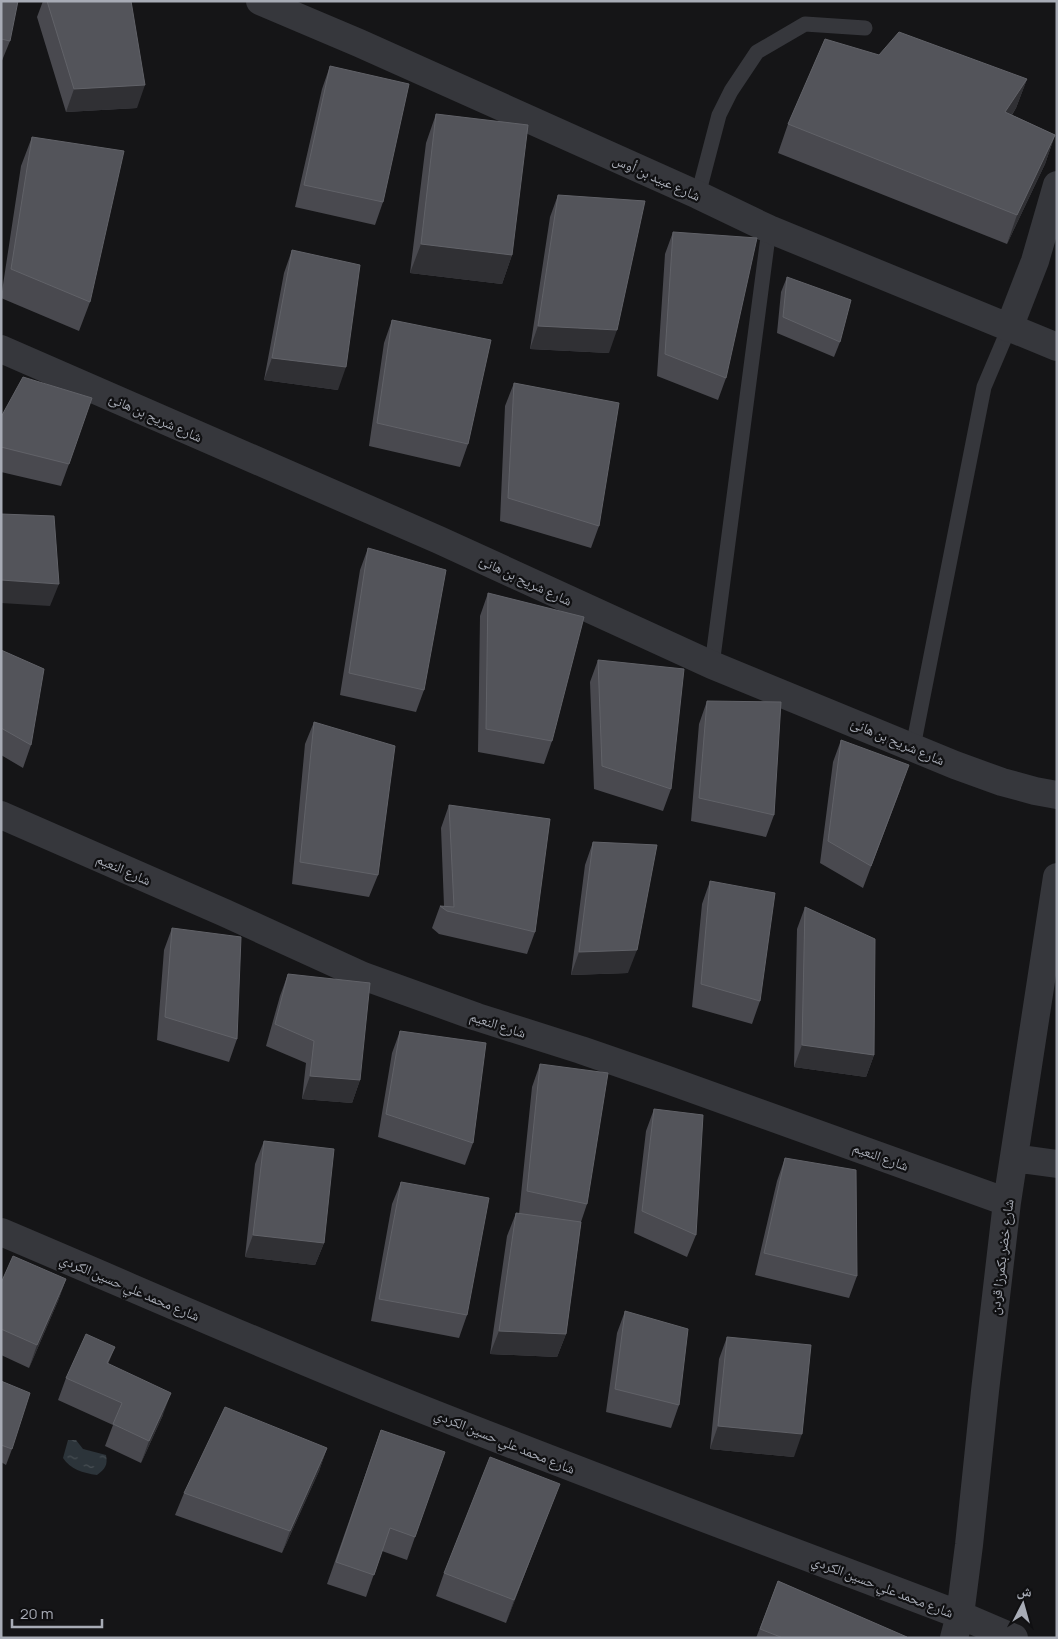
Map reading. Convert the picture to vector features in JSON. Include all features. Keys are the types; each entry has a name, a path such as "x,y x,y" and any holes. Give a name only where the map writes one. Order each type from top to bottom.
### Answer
{"street":[{"name":"شارع عبيد بن أوس","path":"260,1 359,43 770,229 1057,347"},
{"path":"1009,328 1035,261 1057,185"},
{"name":"شارع شريح بن هانئ","path":"1,349 439,540 712,665 913,746 955,765 1002,782 1057,795"},
{"name":"شارع النعيم","path":"1,815 363,976 477,1017 646,1072 1007,1202"},
{"name":"شارع خضر بكمرزا قردن","path":"957,1626 969,1545 1007,1202 1057,877"},
{"path":"1014,1158 1057,1164"},
{"name":"شارع محمد علي حسين الكردي","path":"1,1232 378,1391 957,1626 1014,1638"}],"lane":[{"path":"698,195 719,115 731,91 757,52 805,24 865,28"},
{"path":"712,665 770,229"},
{"path":"913,746 984,387 1009,328"}],"water":[{"path":"68,1440 76,1440 83,1449 106,1455 107,1462 104,1469 97,1475 82,1472 69,1465 63,1458"}],"building":[{"path":"1,1 18,1 10,41 1,39"},
{"path":"47,1 131,1 145,85 74,89"},
{"path":"899,32 1027,79 1005,112 1055,135 1017,215 788,124 825,39 879,55"},
{"path":"330,66 409,84 383,202 304,185"},
{"path":"436,114 528,125 512,255 421,244"},
{"path":"32,137 124,151 90,302 11,269"},
{"path":"558,195 645,201 617,330 538,326"},
{"path":"673,232 757,238 726,378 665,354"},
{"path":"292,250 360,265 346,367 272,358"},
{"path":"787,277 851,300 840,342 783,317"},
{"path":"392,320 491,340 468,444 377,423"},
{"path":"23,377 92,398 69,464 1,447 1,417"},
{"path":"514,383 619,403 599,526 508,498"},
{"path":"1,514 54,516 59,584 1,580"},
{"path":"368,548 446,570 424,690 349,673"},
{"path":"488,593 584,617 552,741 486,729"},
{"path":"1,650 44,669 31,745 1,728"},
{"path":"598,660 684,669 671,789 602,766"},
{"path":"707,701 781,702 774,815 699,798"},
{"path":"314,722 395,746 378,875 300,862"},
{"path":"841,740 909,765 871,866 828,841"},
{"path":"449,805 550,819 535,932 447,911 440,906 454,907"},
{"path":"593,842 657,845 637,950 579,952"},
{"path":"710,881 775,893 760,1001 701,984"},
{"path":"805,907 875,939 874,1055 802,1045"},
{"path":"172,928 241,937 237,1039 165,1017"},
{"path":"288,974 370,983 360,1080 310,1076 314,1041 275,1024"},
{"path":"400,1031 486,1043 473,1143 386,1114"},
{"path":"540,1064 608,1073 587,1204 527,1191"},
{"path":"654,1109 703,1115 696,1235 642,1211"},
{"path":"264,1141 334,1149 324,1243 253,1235"},
{"path":"785,1158 856,1170 857,1276 764,1253"},
{"path":"401,1182 489,1198 467,1315 379,1299"},
{"path":"516,1213 581,1222 566,1334 499,1331"},
{"path":"13,1256 66,1279 37,1345 1,1329 1,1283"},
{"path":"625,1311 688,1329 679,1405 615,1389"},
{"path":"86,1334 115,1347 107,1363 171,1393 149,1441 113,1424 122,1403 66,1378"},
{"path":"727,1337 811,1345 802,1434 718,1426"},
{"path":"1,1381 30,1393 12,1449 1,1445"},
{"path":"225,1407 327,1448 290,1531 184,1493"},
{"path":"381,1430 445,1452 415,1537 390,1528 374,1575 336,1562"},
{"path":"490,1457 560,1484 514,1600 444,1573"},
{"path":"778,1581 907,1638 783,1638 760,1629"}]}
